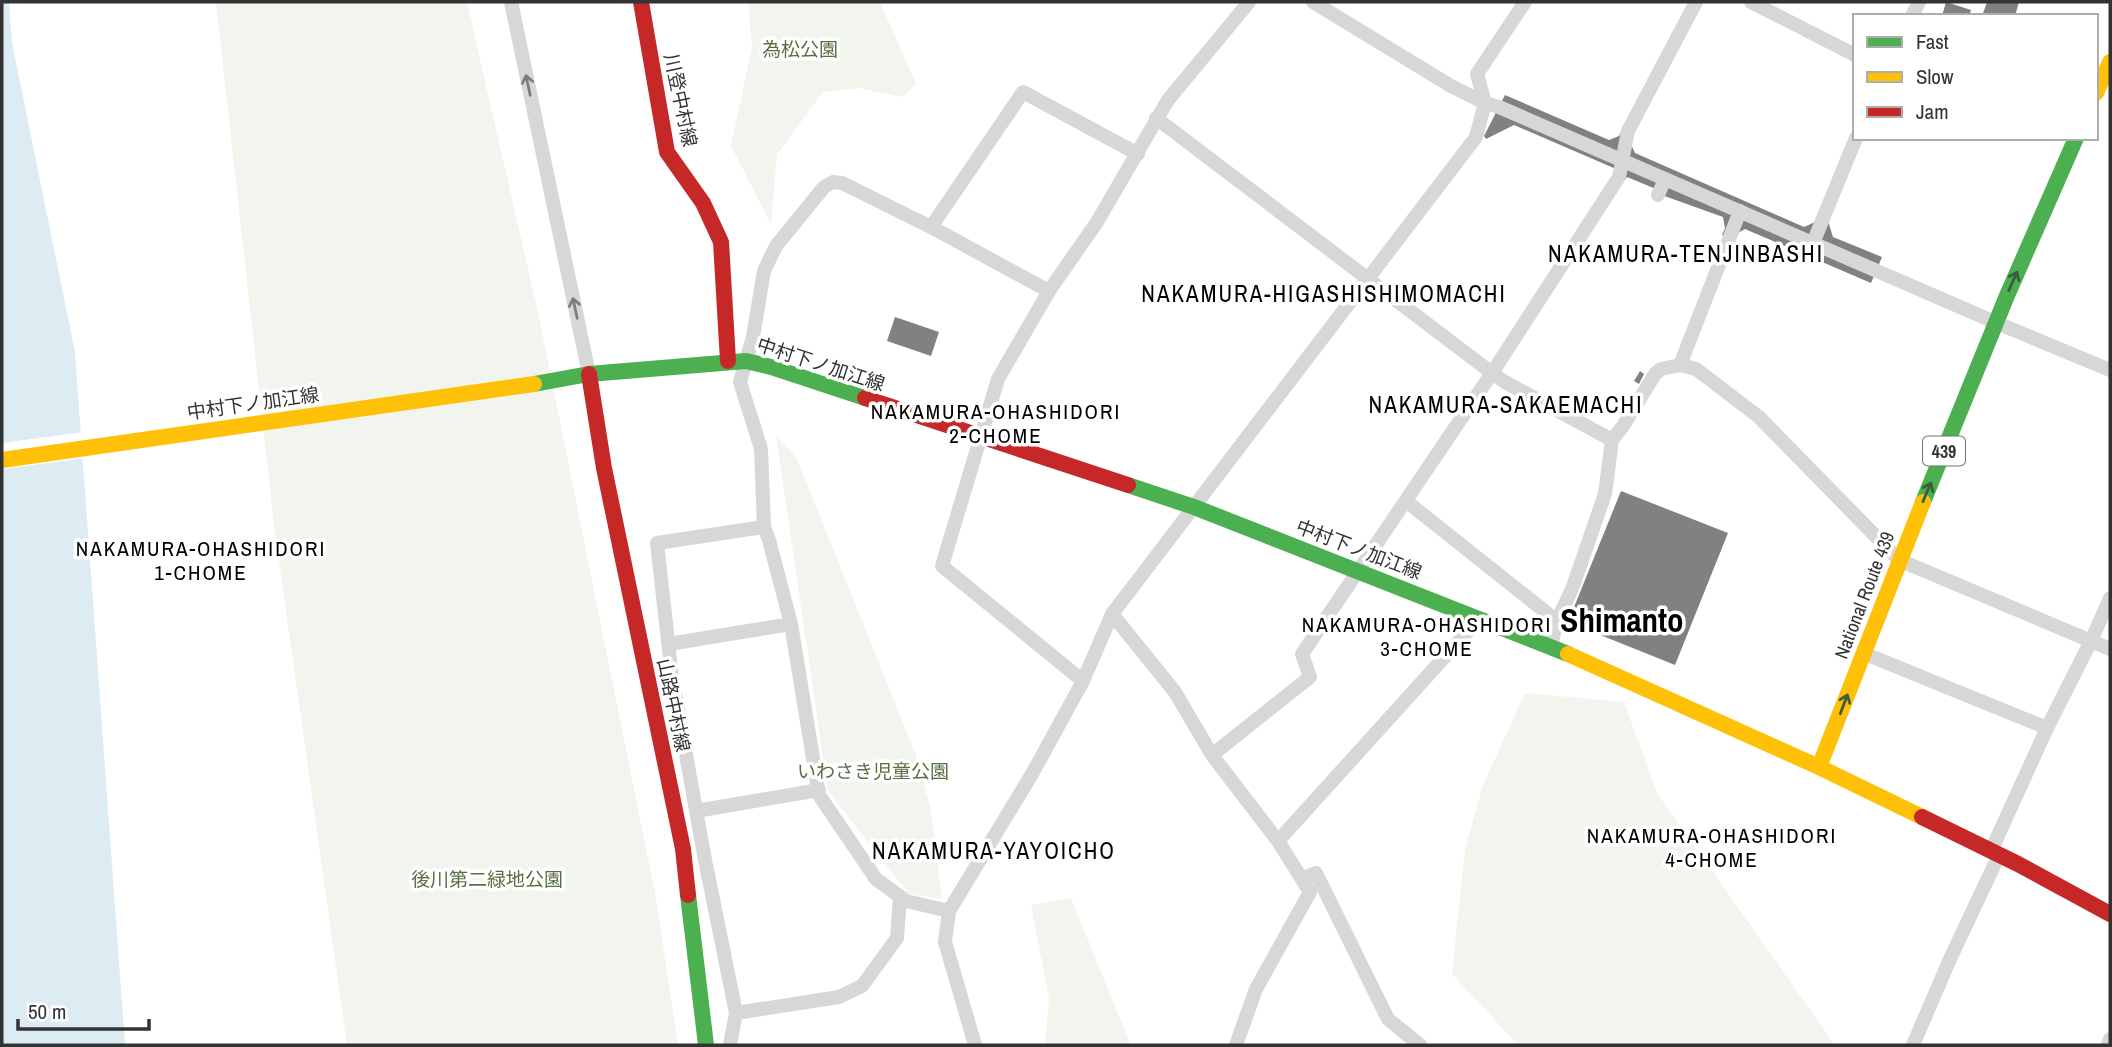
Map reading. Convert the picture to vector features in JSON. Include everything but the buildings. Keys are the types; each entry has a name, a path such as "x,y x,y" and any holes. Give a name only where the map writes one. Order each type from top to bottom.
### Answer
{"main road":[{"name":"川登中村線","path":"641,2 667,152 703,203 722,242 728,361"},
{"path":"2098,89 2110,62"},
{"name":"National Route 439","path":"1819,767 1899,560 2006,298 2075,140"},
{"name":"中村下ノ加江線","path":"2,460 589,374 746,361 1195,507 1551,646 1819,767"},
{"name":"山路中村線","path":"589,374 604,468 682,849 706,1045"},
{"path":"1819,767 1995,853 2110,914"}],"street":[{"path":"511,2 589,374"},
{"path":"1083,681 942,566 998,379 1049,290 1097,222 1138,154 1156,118 1249,2"},
{"path":"1314,2 1451,86 1485,103 2110,370"},
{"path":"975,1045 945,942 949,911 1032,774 1083,681 1112,614 1476,137 1485,103 1478,74 1525,2"},
{"path":"1212,755 1310,677 1302,654 1492,373 1619,177 1628,131 1696,2"},
{"path":"1751,2 1853,54"},
{"path":"931,227 1023,92 1138,154"},
{"path":"1156,118 1492,373 1612,440"},
{"path":"1812,243 1855,140"},
{"path":"1658,195 1665,179"},
{"path":"949,911 906,901 876,879 819,795 791,624 764,527 761,449 740,382 753,337 764,271 776,246 824,187 833,182 842,183 931,227 1049,290"},
{"path":"1680,365 1740,211"},
{"path":"1551,646 1557,621 1572,589 1605,494 1612,440 1655,374 1661,369 1680,365 1696,369 1759,417 1899,560 2110,649"},
{"path":"1406,501 1557,621"},
{"path":"730,1045 736,1013 672,677 657,543 764,527"},
{"path":"1913,1045 2047,728 2110,598"},
{"path":"1112,614 1175,692 1212,755 1278,841 1310,892 1256,989 1236,1045"},
{"path":"1278,841 1479,619"},
{"path":"668,644 791,624"},
{"path":"1863,653 2047,728"},
{"path":"696,811 819,790"},
{"path":"1303,878 1316,873 1388,1020 1420,1045"},
{"path":"736,1013 839,998 862,986 897,939 900,897"},
{"path":"2108,1045 2110,1039"}],"green space":[{"name":"後川第二緑地公園","path":"216,2 467,2 539,317 656,898 678,1045 347,1045 275,533"},
{"name":"為松公園","path":"748,2 880,2 916,84 903,97 859,88 823,92 777,154 771,224 731,146 752,47"},
{"name":"いわさき児童公園","path":"776,436 795,455 916,755 931,810 942,899 909,894 828,791"},
{"path":"1525,693 1624,702 1657,793 1835,1045 1518,1045 1452,974 1465,849 1483,785"},
{"path":"1071,898 1130,1045 1045,1045 1049,999 1031,905"}],"shaded area":[{"path":"2,2 9,2 12,43 75,352 125,1045 2,1045"}],"pier":[{"path":"84,432 86,458 2,469 2,443"}],"traffic: fast":[{"path":"1923,502 2006,298 2075,140"},
{"path":"534,384 589,374 746,361 865,398"},
{"path":"1128,485 1194,507 1568,654"},
{"path":"688,895 706,1045"}],"traffic: slow":[{"path":"2098,89 2110,62"},
{"path":"2,460 534,384"},
{"path":"1922,817 1819,767 1923,502"},
{"path":"1568,654 1819,767"}],"traffic: jam":[{"path":"641,2 667,152 703,203 721,242 728,361"},
{"path":"589,374 604,468 683,849 688,895"},
{"path":"865,398 1128,485"},
{"path":"1922,817 2018,864 2110,914"}],"district":[{"name":"NAKAMURA-TENJINBASHI","path":"1686,253"},
{"name":"NAKAMURA-HIGASHISHIMOMACHI","path":"1324,293"},
{"name":"NAKAMURA-SAKAEMACHI","path":"1506,404"},
{"name":"NAKAMURA-OHASHIDORI 2-CHOME","path":"996,423"},
{"name":"NAKAMURA-OHASHIDORI 1-CHOME","path":"201,560"},
{"name":"Shimanto","path":"1622,620"},
{"name":"NAKAMURA-OHASHIDORI 3-CHOME","path":"1427,636"},
{"name":"NAKAMURA-OHASHIDORI 4-CHOME","path":"1712,847"},
{"name":"NAKAMURA-YAYOICHO","path":"994,850"}]}
